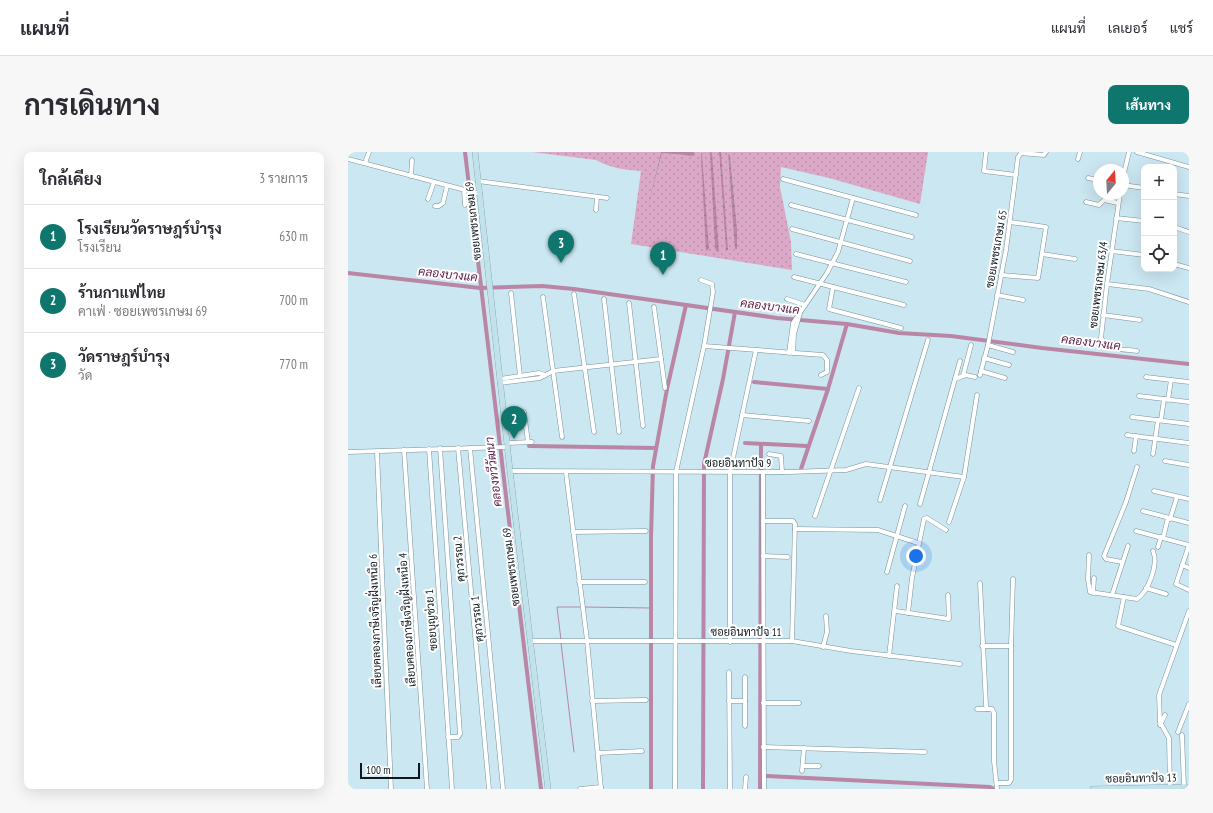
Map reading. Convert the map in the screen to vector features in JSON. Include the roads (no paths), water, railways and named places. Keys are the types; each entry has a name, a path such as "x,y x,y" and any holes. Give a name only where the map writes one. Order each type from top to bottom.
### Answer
{"main road":[{"name":"ซอยเพชรเกษม 69","path":"475,152 478,194 489,278 506,445 530,641 537,685 548,789"},
{"name":"ซอยอินทาปัจ 13","path":"1093,789 1187,787"}],"street":[{"path":"365,163 369,152"},
{"path":"986,152 984,171 1016,175"},
{"name":"ซอยเพชรเกษม 65","path":"1005,378 980,373 988,345 1001,275 1020,154 1044,155 1046,152"},
{"path":"1078,159 1080,152"},
{"path":"1126,164 1129,152"},
{"path":"1136,152 1189,167"},
{"path":"348,159 478,194"},
{"path":"411,176 412,160"},
{"path":"1088,178 1093,179"},
{"path":"782,179 916,216"},
{"path":"478,181 607,198"},
{"path":"428,199 434,182"},
{"path":"435,206 439,206 443,203 447,186"},
{"path":"1129,186 1141,188"},
{"path":"465,190 465,205"},
{"path":"1177,194 1189,196"},
{"path":"596,210 598,197"},
{"path":"791,353 793,333 797,317 832,263 841,242 853,198"},
{"path":"1086,202 1099,205 1104,200 1118,203"},
{"name":"ซอยเพชรเกษม 63/4","path":"1119,200 1101,333 1104,343 1114,348 1137,351"},
{"path":"791,205 912,237"},
{"path":"1116,218 1141,221"},
{"path":"1001,275 1037,279 1042,254 1046,227 1010,222"},
{"path":"1177,228 1189,232"},
{"path":"792,229 910,261"},
{"path":"1111,251 1141,255"},
{"path":"796,254 906,282"},
{"path":"1042,254 1075,259"},
{"path":"1177,265 1189,268"},
{"path":"794,277 904,305"},
{"path":"675,789 675,641 677,572 676,472 704,346 711,306 712,284 701,280"},
{"path":"1107,284 1149,290 1189,302"},
{"path":"833,287 829,309 901,328"},
{"path":"511,293 520,376"},
{"path":"574,294 594,432"},
{"path":"997,295 1023,300"},
{"path":"544,297 562,437"},
{"path":"787,298 805,305"},
{"path":"604,299 619,432"},
{"path":"628,303 637,361 644,426"},
{"path":"654,307 665,388"},
{"path":"1103,315 1140,320"},
{"path":"880,500 928,340"},
{"path":"963,376 971,345"},
{"path":"988,345 1013,352"},
{"path":"704,346 825,356 827,360 827,372 821,376"},
{"path":"730,642 730,472 756,350"},
{"path":"500,381 540,378 553,371 661,358"},
{"path":"984,358 1009,365"},
{"path":"920,504 927,472 960,361"},
{"path":"500,381 539,373 545,375"},
{"path":"955,378 968,375 975,377"},
{"path":"1146,377 1189,382"},
{"path":"1153,454 1160,420 1171,380"},
{"path":"815,516 859,388"},
{"path":"949,522 964,477 977,395"},
{"path":"1139,396 1189,402"},
{"path":"348,452 497,447 530,442 524,412"},
{"path":"742,415 808,421"},
{"path":"1132,417 1189,424"},
{"path":"1127,435 1189,443"},
{"path":"1134,451 1136,436"},
{"path":"440,448 460,734 458,737 448,737"},
{"name":"ศุภวรรณ 2","path":"458,448 489,789"},
{"name":"ศุภวรรณ 1","path":"470,448 503,789"},
{"name":"ซอยบุญช่วย 1","path":"429,449 452,789"},
{"name":"เลียบคลองภาษีเจริญฝั่งเหนือ 4","path":"404,450 427,789"},
{"name":"เลียบคลองภาษีเจริญฝั่งเหนือ 6","path":"377,452 391,789"},
{"path":"769,454 782,456 782,472"},
{"path":"1165,461 1189,464"},
{"name":"ซอยอินทาปัจ 9","path":"510,471 782,472 846,470 866,464 964,477"},
{"path":"1122,562 1106,559 1104,556 1126,502 1137,467"},
{"path":"566,472 587,640 601,788 580,789"},
{"path":"762,472 764,789"},
{"path":"1154,491 1189,499"},
{"path":"1158,547 1177,497"},
{"path":"887,572 905,506"},
{"path":"1143,511 1189,523"},
{"path":"908,613 918,543 925,518 946,530"},
{"path":"763,521 792,522 795,529 792,641"},
{"path":"795,529 878,530 918,543"},
{"path":"573,532 646,531"},
{"path":"1136,531 1189,546 1176,584 1189,590"},
{"path":"1112,595 1128,546"},
{"path":"1089,555 1089,590 1093,593 1136,599 1146,588 1155,559 1153,551"},
{"path":"763,556 788,557"},
{"path":"1182,565 1189,568"},
{"path":"1093,593 1094,578"},
{"path":"997,784 1009,783 1011,780 1011,646 1013,579"},
{"path":"579,582 645,582"},
{"path":"980,583 982,646 987,709"},
{"path":"889,656 896,611 897,586"},
{"path":"1146,588 1166,594"},
{"path":"896,611 949,620 948,595"},
{"path":"1124,597 1118,626 1176,644"},
{"path":"1171,788 1169,738 1160,725 1160,691 1189,612"},
{"path":"823,647 827,632 826,616"},
{"name":"ซอยอินทาปัจ 11","path":"530,641 792,641 823,647 960,664"},
{"path":"982,646 1011,646"},
{"path":"729,672 730,789"},
{"path":"745,677 745,726"},
{"path":"592,701 646,700"},
{"path":"729,701 745,701"},
{"path":"763,704 799,703"},
{"path":"1187,787 1180,734 1189,704"},
{"path":"977,709 992,709 994,713 994,761 998,789"},
{"path":"1160,725 1165,715"},
{"path":"763,747 925,752"},
{"path":"804,748 802,768 819,766"},
{"path":"598,753 642,751"},
{"path":"746,777 746,789"}],"water":[{"path":"661,152 694,152 694,156 662,153 647,210"},
{"path":"710,152 712,153 719,252 716,251 715,246"},
{"path":"719,152 721,152 728,250 726,250"},
{"path":"728,154 730,155 737,228 737,249 735,249"},
{"path":"702,155 709,249 706,251 701,156"}],"waterway":[{"name":"คลองทวีวัฒนา","path":"465,152 541,789"},
{"name":"คลองบางแค","path":"348,273 480,288 542,286 574,289 777,318 847,324 899,333 951,336 1042,348 1189,364"},
{"path":"651,789 651,537 653,466 667,389 686,305"},
{"path":"703,789 704,464 723,379 735,312"},
{"path":"801,469 828,389 847,324"},
{"path":"754,382 828,389"},
{"path":"745,443 807,446"},
{"path":"760,789 761,444"},
{"path":"529,446 656,448"},
{"path":"561,640 557,607 580,607"},
{"path":"584,607 651,608"},
{"path":"561,643 574,752"},
{"path":"767,776 990,787 994,789"}],"place":[{"name":"วัดราษฎร์บำรุง","path":"561,263"},
{"name":"โรงเรียนวัดราษฎร์บำรุง","path":"663,275"},
{"name":"ร้านกาแฟไทย","path":"514,439"}]}
